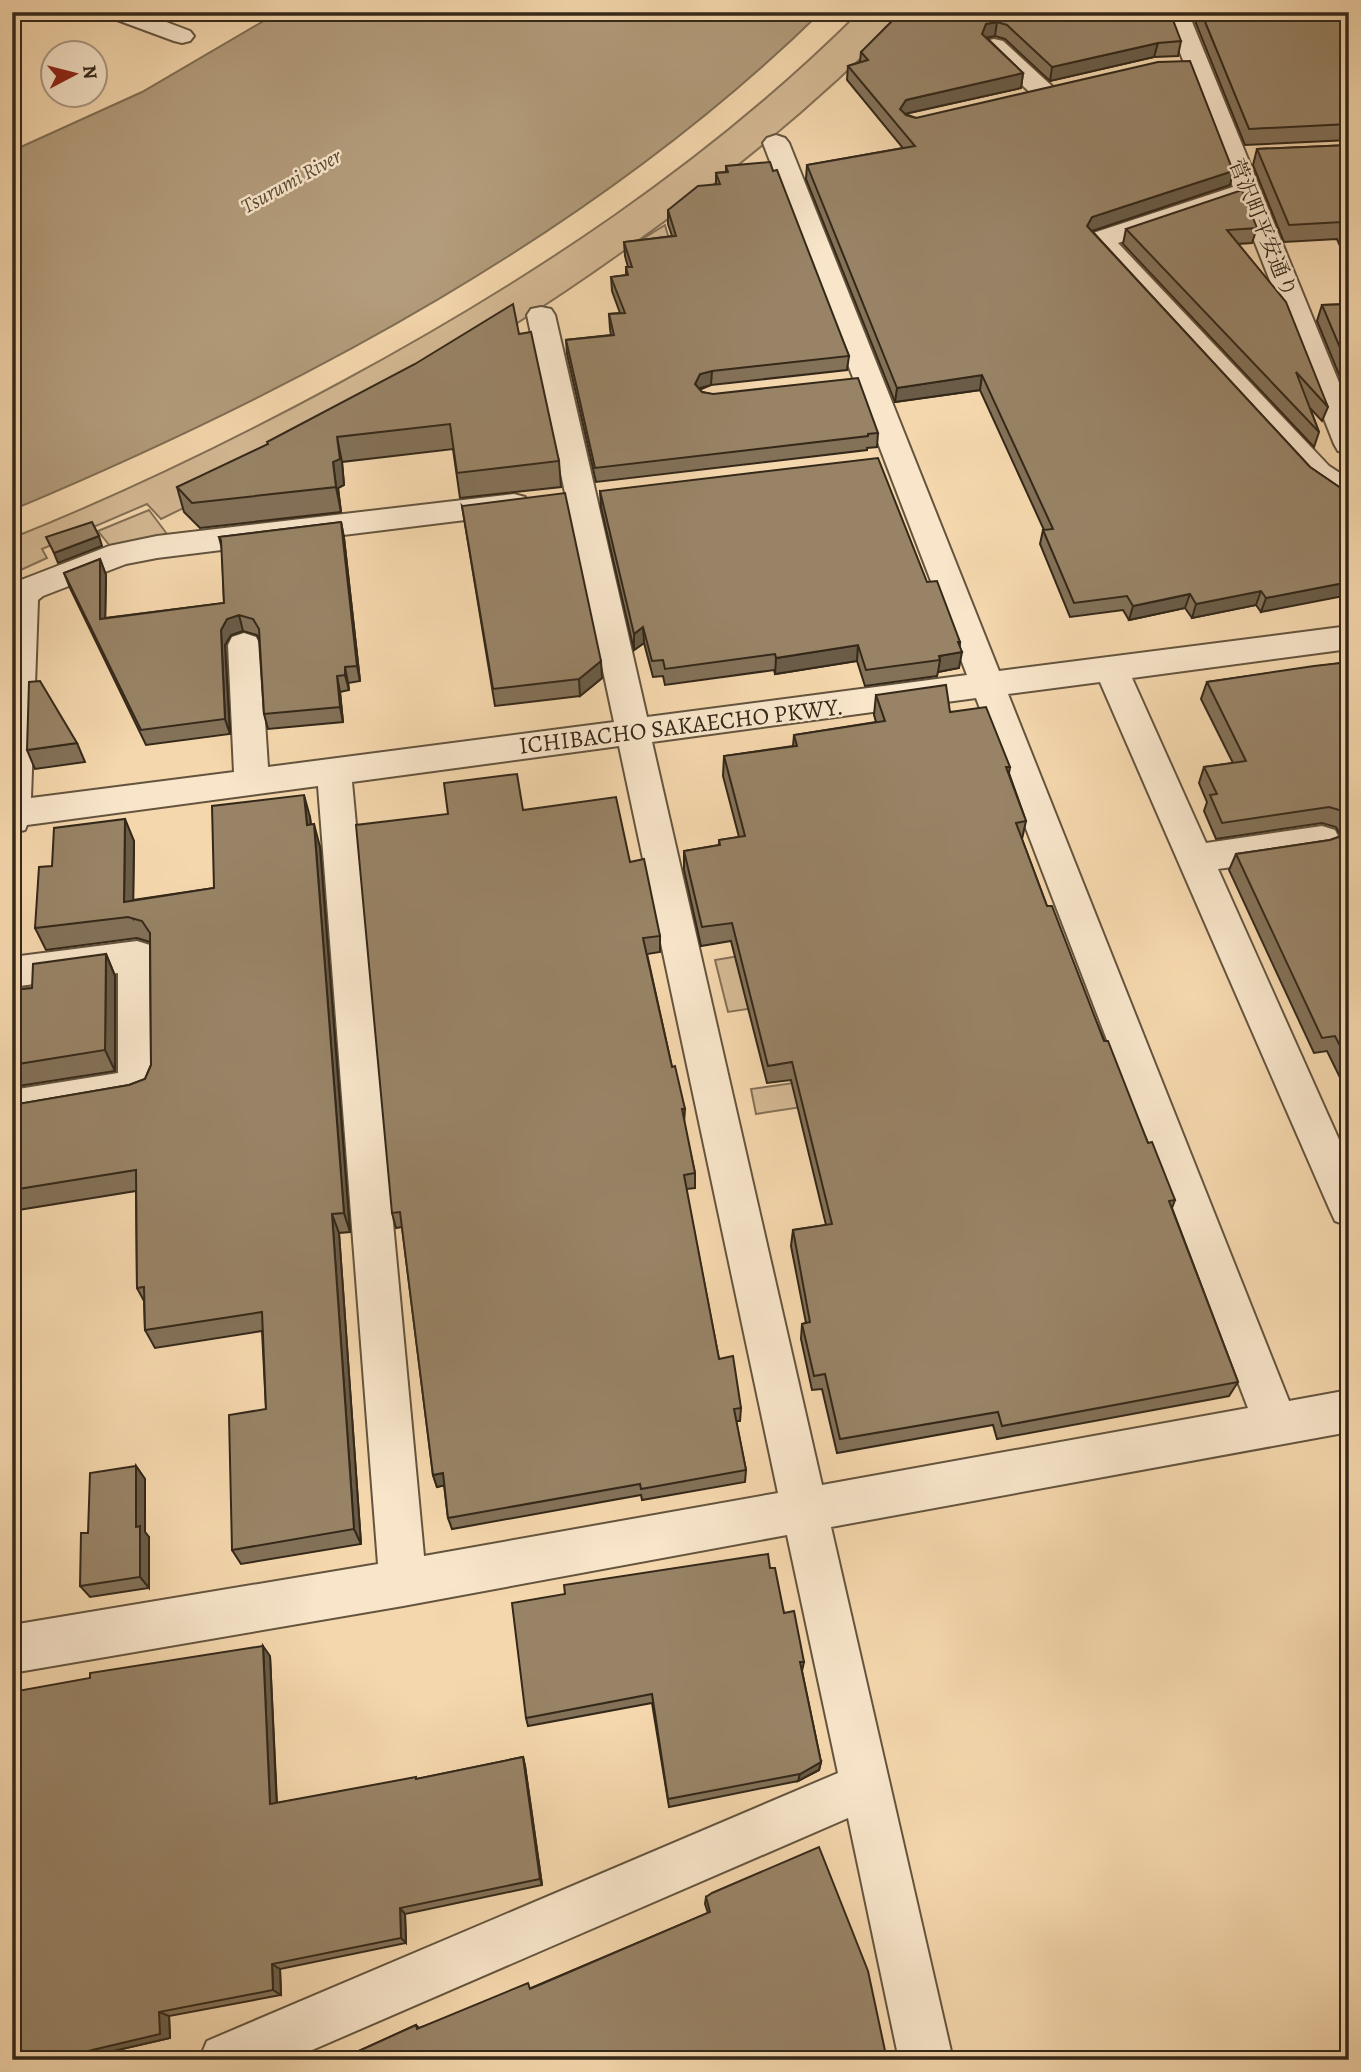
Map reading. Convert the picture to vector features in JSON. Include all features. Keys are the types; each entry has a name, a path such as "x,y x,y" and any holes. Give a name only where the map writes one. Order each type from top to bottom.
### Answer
{"street":[{"path":"117,12 182,36"},
{"name":"菅沢町平安通り","path":"1176,12 1186,65 1234,156 1349,444"},
{"path":"994,46 1057,90 1018,98"},
{"path":"776,143 855,381 886,461 988,685 1276,1424"},
{"path":"1234,156 1264,155"},
{"path":"1248,190 1100,240 1318,473 1349,494"},
{"path":"541,315 569,497 632,732 926,2060"},
{"path":"12,820 22,596 32,587 120,554 157,547 569,497"},
{"name":"ICHIBACHO SAKAECHO PKWY.","path":"12,814 1349,637"},
{"path":"244,645 253,782"},
{"path":"1111,668 1349,1208"},
{"path":"334,772 403,1583"},
{"path":"1195,859 1322,840"},
{"path":"12,972 137,956 138,1086 12,1107"},
{"path":"12,1649 403,1583 1349,1412"},
{"path":"226,2060 865,1786"}],"shaded area":[{"path":"859,12 908,12 842,76 773,136 702,194 628,248 665,225 672,249 626,254 624,251 456,361 281,459 161,519 147,504 42,549 47,558 12,574 12,538 179,465 341,382 480,303 614,216 741,119"},
{"path":"149,510 167,534 110,546 98,531"},
{"path":"739,956 847,994 728,1012 715,960"},
{"path":"793,1083 822,1104 756,1114 751,1089"}],"water":[{"name":"Tsurumi River","path":"279,12 821,12 733,92 640,166 542,234 440,298 335,357 228,412 12,510 12,151 142,92"}],"building":[{"path":"913,12 1170,12 1181,41 1158,43 1052,67 1007,25 997,22 986,24 982,34 1023,73 906,100 900,109 906,115 916,118 1158,62 1190,61 1233,171 1092,217 1087,226 1310,467 1342,489 1349,506 1349,582 1266,598 1261,591 1196,604 1190,594 1133,606 1127,596 1074,603 1043,530 1053,529 982,375 897,388 807,165 915,146 848,66 868,60 861,52 896,17"},
{"path":"1201,12 1349,12 1349,124 1249,129"},
{"path":"1349,145 1349,238 1342,222 1289,225 1257,149"},
{"path":"770,162 773,171 777,170 849,356 712,371 700,374 695,384 702,392 713,394 858,378 878,433 595,468 566,340 614,335 609,314 625,313 611,277 628,275 626,267 632,267 624,242 676,236 668,210 698,186 720,184 716,173 728,172 726,166"},
{"path":"1242,190 1257,228 1227,230 1286,302 1328,407 1296,372 1319,432 1126,229"},
{"path":"513,304 519,334 531,332 559,461 457,473 450,424 337,437 340,459 333,462 336,487 192,503 177,487 268,444 267,442 415,364"},
{"path":"1349,304 1349,369 1322,305"},
{"path":"878,458 927,582 937,581 962,652 939,656 940,660 866,670 858,645 776,658 775,654 665,669 663,660 652,661 643,627 634,634 600,491"},
{"path":"565,493 601,661 579,679 493,689 462,506"},
{"path":"92,522 99,536 54,553 46,537"},
{"path":"341,522 357,666 345,667 345,675 337,676 340,707 264,714 259,629 253,619 239,615 227,619 221,630 225,719 141,730 64,573 100,559 100,619 224,603 219,537"},
{"path":"1349,662 1349,820 1343,811 1329,807 1222,823 1210,795 1217,794 1204,767 1246,761 1207,682"},
{"path":"40,681 77,743 27,750 29,682"},
{"path":"946,685 950,712 986,707 1010,767 1006,767 1026,821 1016,823 1047,906 1052,906 1104,1041 1108,1041 1148,1143 1152,1142 1175,1200 1169,1201 1238,1382 1002,1426 998,1412 840,1439 825,1374 814,1376 802,1324 810,1322 793,1230 832,1224 792,1062 768,1066 732,923 702,927 684,851 720,845 719,840 745,836 724,756 797,746 794,735 885,721 876,695"},
{"path":"517,774 523,810 616,797 630,862 644,859 660,936 643,938 672,1067 675,1066 685,1109 682,1109 695,1173 684,1175 719,1359 733,1356 741,1408 734,1409 746,1470 641,1489 640,1484 448,1518 443,1473 433,1475 400,1212 392,1213 356,825 448,814 444,783"},
{"path":"304,795 307,825 314,824 344,1213 332,1214 354,1529 232,1550 229,1415 266,1409 262,1312 145,1330 144,1287 137,1288 136,1170 12,1190 12,1105 129,1085 145,1079 151,1065 150,933 142,921 128,917 35,928 39,867 52,866 54,828 125,819 124,902 214,888 212,806"},
{"path":"1349,826 1349,1063 1335,1036 1322,1038 1236,854 1330,840 1345,835"},
{"path":"106,954 105,1050 12,1065 12,990 32,988 33,964"},
{"path":"136,1466 136,1527 140,1526 140,1577 80,1586 81,1533 88,1533 90,1473"},
{"path":"768,1554 770,1568 775,1568 784,1613 794,1611 804,1662 800,1662 821,1762 800,1774 668,1799 652,1694 526,1718 512,1603 565,1594 564,1585"},
{"path":"263,1646 270,1804 523,1757 540,1879 400,1908 401,1938 272,1964 273,1990 159,2012 160,2034 50,2060 12,2060 12,1692 90,1678 90,1673"},
{"path":"819,1847 868,1971 887,2060 339,2060 416,2025 417,2029 528,1983 530,1989 710,1912 706,1897 712,1893"}]}
